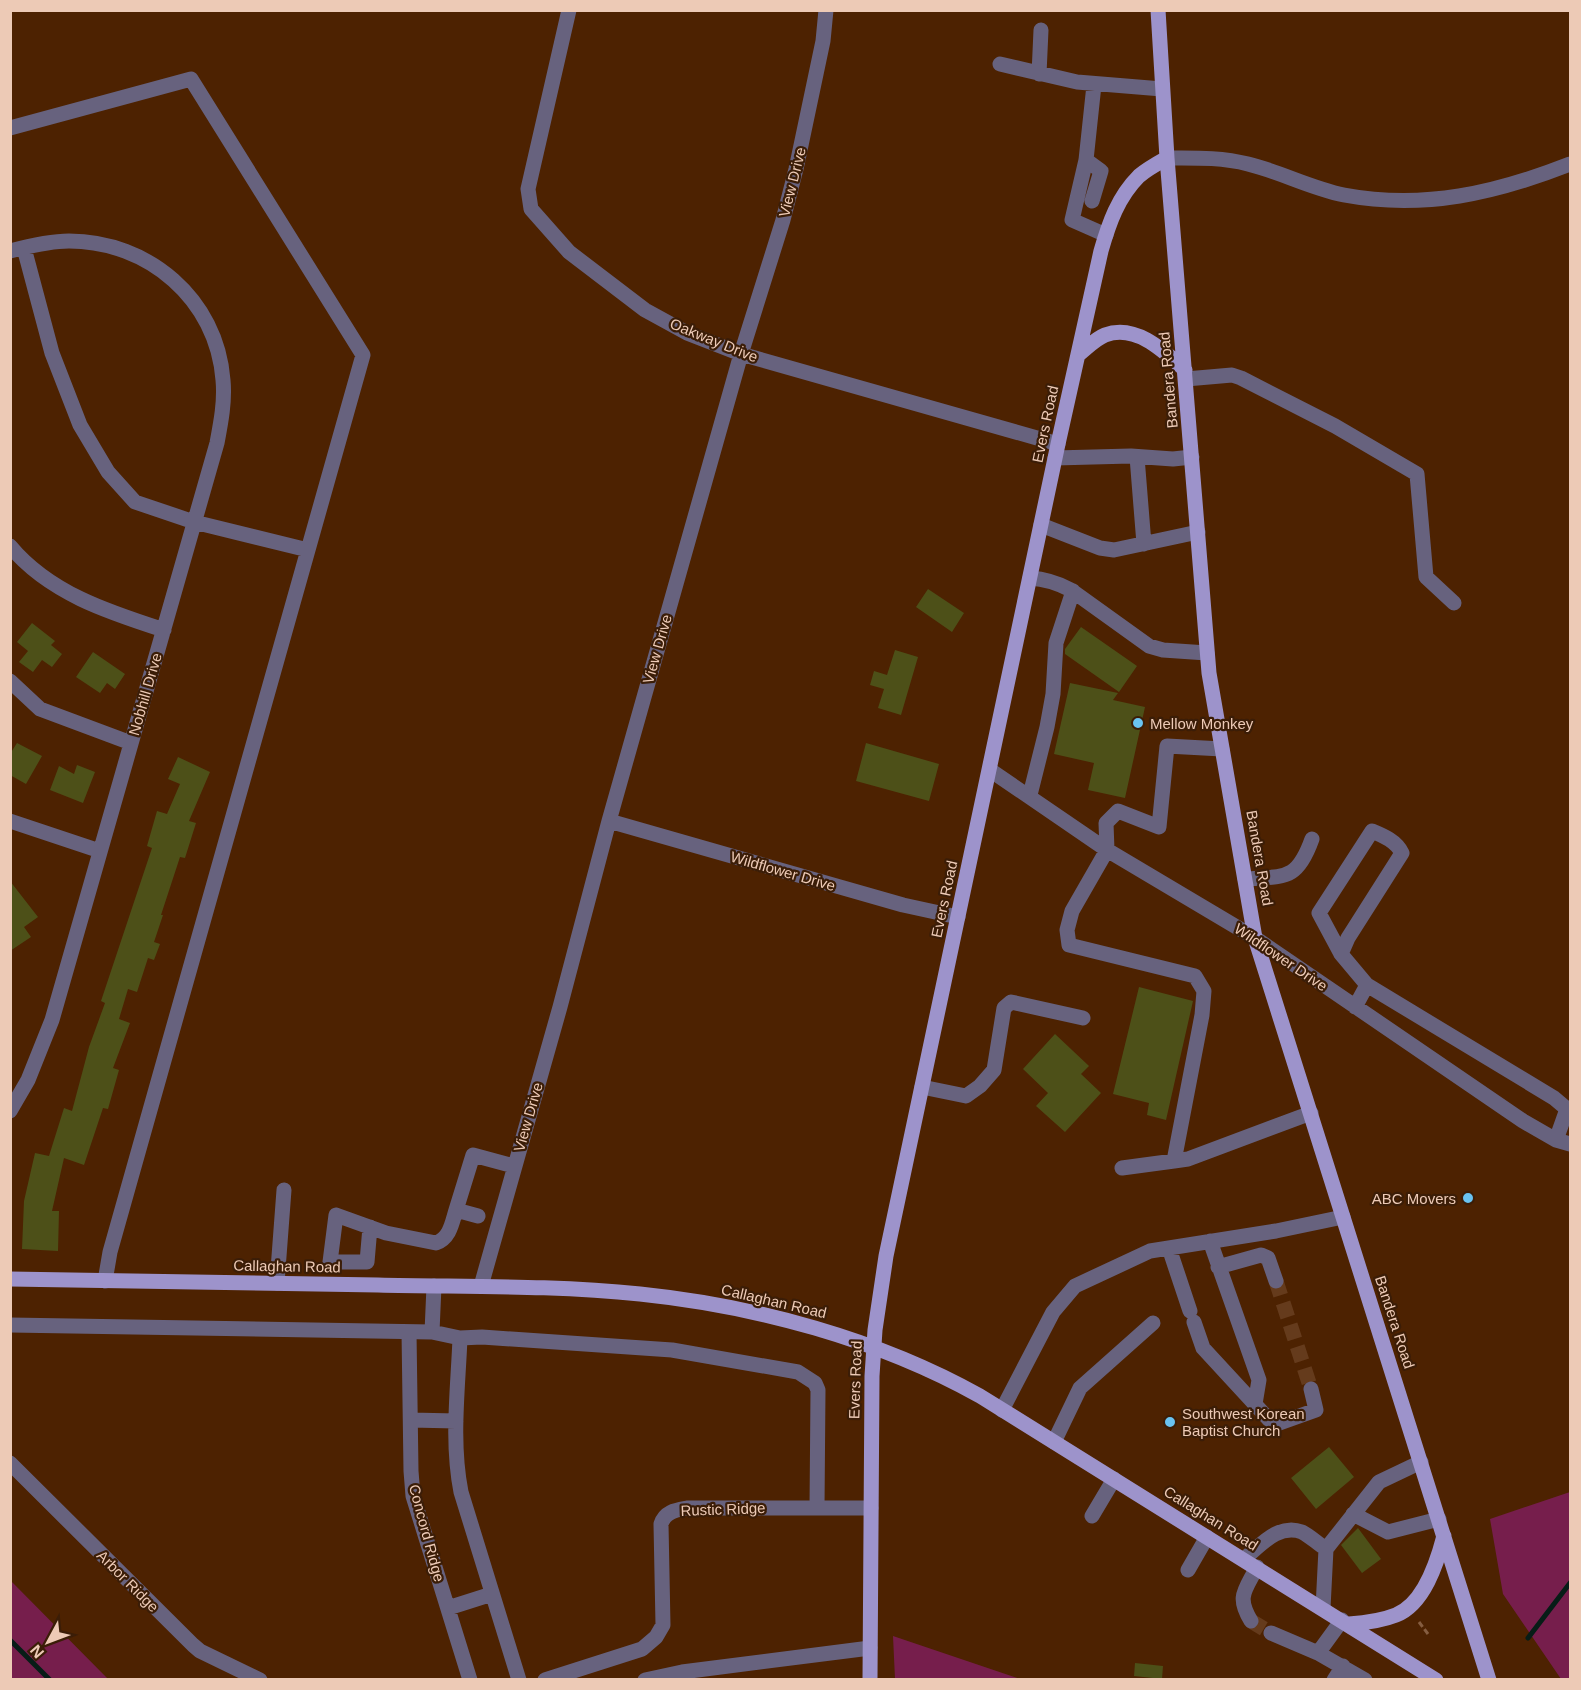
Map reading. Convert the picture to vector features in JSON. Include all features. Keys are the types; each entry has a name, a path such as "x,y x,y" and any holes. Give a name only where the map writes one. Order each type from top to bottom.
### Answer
{"main road":[{"name":"Bandera Road","path":"1158,10 1167,158 1207,653 1255,938 1489,1680"},
{"name":"Evers Road","path":"870,1680 874,1347 886,1256 1041,525 1106,236 1118,203 1141,175 1167,158"},
{"path":"1078,355 1100,338 1119,332 1143,338 1158,346 1185,374"},
{"name":"Callaghan Road","path":"10,1279 481,1286 639,1294 681,1299 817,1329 874,1347 954,1382 1323,1608 1436,1680"},
{"path":"1345,1622 1371,1622 1396,1616 1409,1608 1421,1592 1438,1557 1444,1536"}],"street":[{"name":"Oakway Drive","path":"569,10 528,189 531,209 568,252 645,310 687,333 741,354 1057,451 1173,459 1192,457"},
{"name":"View Drive","path":"481,1286 741,354 783,220 823,41 826,10"},
{"path":"1039,74 1041,30"},
{"path":"1000,64 1094,85 1162,89"},
{"path":"10,128 191,79 363,355 163,1061 110,1252 105,1281"},
{"path":"1094,85 1086,160 1101,171 1072,220 1106,236"},
{"path":"1167,158 1227,159 1343,195 1381,200 1457,197 1494,190 1570,164"},
{"path":"1086,198 1114,212"},
{"name":"Nobhill Drive","path":"10,1111 28,1080 49,1030 217,443 222,416 223,379 217,347 204,318 185,291 161,269 129,251 101,243 68,241 17,249"},
{"path":"17,249 52,353 80,426 108,472 135,502 194,522 308,550"},
{"path":"1185,374 1232,375 1241,378 1335,426 1417,474 1426,577 1454,603"},
{"path":"1137,457 1144,544"},
{"path":"1041,525 1100,548 1114,550 1198,532"},
{"path":"10,546 31,568 68,594 117,615 164,630"},
{"path":"1030,578 1059,583 1149,645 1163,650 1207,653"},
{"path":"1029,795 1053,694 1056,643 1073,591"},
{"path":"10,681 40,709 131,742"},
{"path":"1174,1161 1202,1015 1204,991 1195,976 1069,945 1067,930 1072,911 1107,850 1106,823 1118,811 1159,827 1167,746 1222,749"},
{"name":"Wildflower Drive","path":"990,770 1107,850 1255,938 1522,1121 1563,1142"},
{"path":"10,821 100,851"},
{"name":"Wildflower Drive","path":"609,821 903,905 958,917"},
{"path":"1341,954 1348,938 1402,853 1398,846 1372,831 1319,914 1341,954 1367,985 1569,1106 1563,1142"},
{"path":"1245,879 1284,876 1297,870 1312,839"},
{"path":"1355,1007 1367,985"},
{"path":"922,1087 966,1096 980,1086 994,1070 1004,1008 1011,1002 1083,1018"},
{"path":"1122,1168 1188,1159 1311,1113"},
{"path":"370,1227 386,1233 436,1243 444,1240 449,1232 473,1155 514,1166"},
{"path":"277,1283 285,1190"},
{"path":"456,1210 478,1216"},
{"path":"1002,1410 1053,1312 1076,1286 1150,1251 1343,1217"},
{"path":"1210,1241 1259,1380 1255,1404"},
{"path":"1169,1248 1203,1348 1274,1425 1316,1410 1311,1389"},
{"path":"1218,1267 1261,1255 1268,1258 1276,1281"},
{"path":"432,1332 434,1286"},
{"path":"1054,1442 1080,1388 1153,1323"},
{"path":"10,1325 432,1332 460,1338 483,1337 672,1350 798,1372 815,1383 818,1390 817,1508"},
{"name":"Concord Ridge","path":"409,1332 413,1496 470,1680"},
{"path":"460,1338 455,1446 461,1492 519,1680"},
{"path":"411,1420 456,1422"},
{"path":"1323,1608 1326,1549 1379,1482 1421,1462"},
{"name":"Arbor Ridge","path":"10,1463 193,1645 200,1651 260,1680"},
{"path":"1092,1516 1114,1479"},
{"name":"Rustic Ridge","path":"544,1680 642,1649 656,1637 663,1625 661,1524 668,1514 675,1510 688,1508 871,1508"},
{"path":"1353,1514 1388,1532 1439,1519"},
{"path":"1251,1621 1242,1607 1242,1597 1250,1563 1271,1535 1287,1530 1302,1532 1326,1549"},
{"path":"1188,1570 1208,1537"},
{"path":"448,1608 492,1594"},
{"path":"1318,1653 1345,1622"},
{"path":"1271,1633 1318,1653 1365,1680"},
{"path":"645,1680 682,1672 870,1648"},
{"path":"1334,1680 1343,1666"}],"path":[{"path":"1419,1622 1428,1635"}],"shaded area":[{"path":"1570,1492 1570,1679 1561,1679 1503,1594 1490,1519"},
{"path":"11,1581 108,1679 14,1680 11,1677"},
{"path":"893,1636 1020,1679 895,1679"}],"building":[{"path":"928,589 964,613 952,632 916,607"},
{"path":"32,623 55,641 51,645 62,654 52,667 42,660 33,672 19,662 28,651 17,642"},
{"path":"1081,627 1137,666 1119,692 1065,654 1065,649"},
{"path":"895,650 918,657 901,715 878,708 884,689 870,685 874,671 887,675"},
{"path":"93,652 125,674 115,689 107,683 100,693 76,677"},
{"path":"1070,683 1118,693 1113,700 1145,707 1125,798 1088,790 1094,763 1054,754"},
{"path":"17,743 42,756 26,784 10,775 10,754"},
{"path":"866,743 939,764 929,801 856,781"},
{"path":"178,757 210,772 189,821 196,823 185,858 180,857 161,915 163,915 154,942 160,944 154,960 148,958 137,992 128,989 119,1019 130,1023 113,1068 119,1070 108,1109 103,1108 84,1165 64,1158 52,1211 59,1211 58,1251 22,1249 24,1201 35,1153 49,1156 64,1108 72,1111 89,1047 105,1003 101,1001 152,848 147,846 157,811 167,814 180,784 168,779"},
{"path":"77,765 95,772 83,803 50,790 59,766 74,774"},
{"path":"10,881 38,917 24,927 31,937 10,951"},
{"path":"1139,987 1193,1001 1166,1120 1147,1115 1149,1103 1113,1094"},
{"path":"1055,1034 1089,1066 1081,1074 1101,1093 1065,1132 1036,1106 1048,1093 1023,1069"},
{"path":"1329,1447 1354,1477 1316,1509 1291,1478"},
{"path":"1358,1528 1381,1559 1362,1573 1341,1545"},
{"path":"1135,1663 1163,1666 1162,1679 1134,1676"}],"waterway":[{"path":"1528,1638 1570,1583"},
{"path":"10,1640 50,1680"}],"tunnel":[{"path":"1276,1281 1311,1389"},
{"path":"1251,1621 1271,1633"}],"place":[{"name":"Mellow Monkey","path":"1138,723"},
{"name":"ABC Movers","path":"1468,1198"},
{"name":"Southwest Korean Baptist Church","path":"1170,1422"}]}
